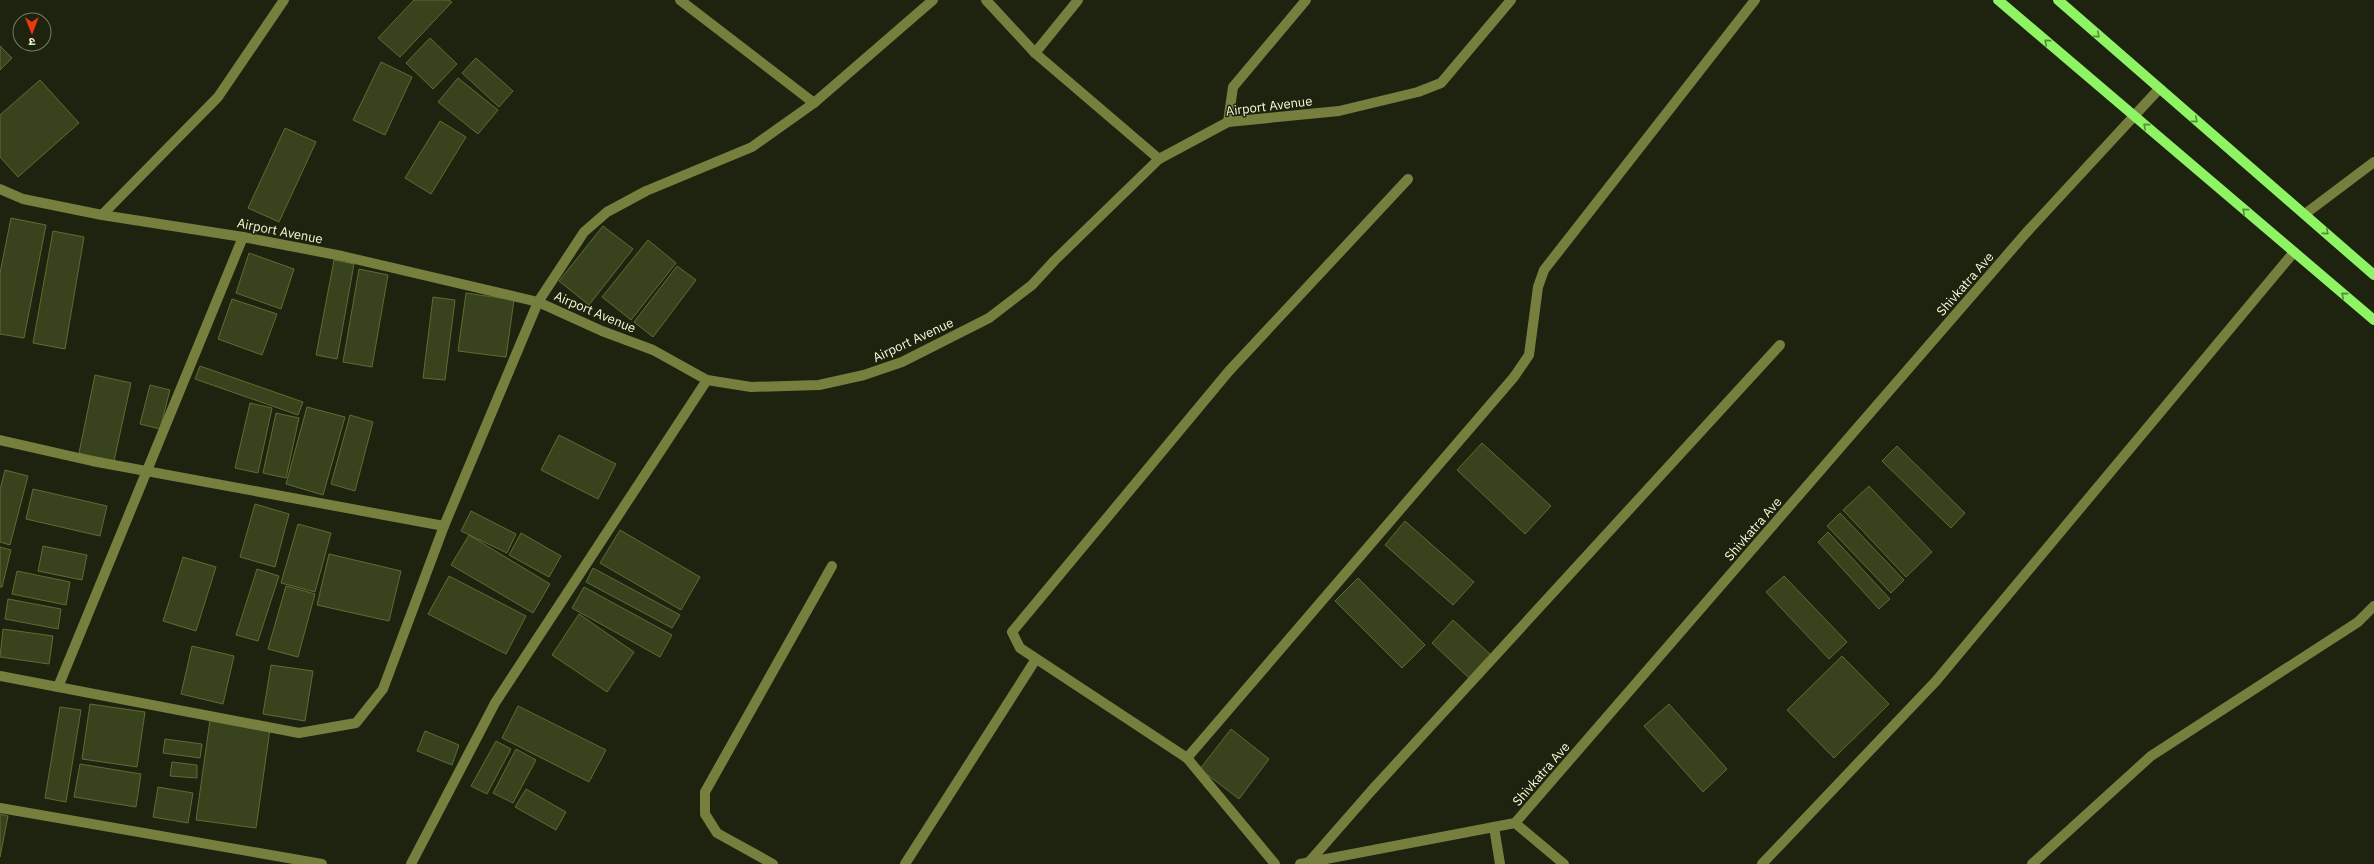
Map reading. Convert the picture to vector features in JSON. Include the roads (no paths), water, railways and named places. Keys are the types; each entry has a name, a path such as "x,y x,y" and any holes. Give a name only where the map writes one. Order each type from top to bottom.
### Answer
{"main road":[{"path":"1998,0 2374,320"},
{"path":"2058,0 2159,90 2305,214 2374,275"}],"street":[{"path":"102,215 218,97 284,0"},
{"path":"680,0 814,103"},
{"path":"0,676 299,733 356,722 383,690 444,526 538,302 584,232 606,212 646,191 752,147 814,103 933,0"},
{"path":"986,0 1035,52 1159,160"},
{"path":"1035,52 1078,0"},
{"path":"1228,122 1233,87 1306,0"},
{"name":"Airport Avenue","path":"0,189 23,199 102,215 243,237 342,256 538,302 602,331 653,350 707,380 751,386 819,385 864,375 902,362 989,318 1032,285 1055,260 1159,160 1228,122 1339,111 1418,92 1441,83 1511,0"},
{"path":"1187,758 1514,377 1529,355 1538,287 1544,270 1755,0"},
{"name":"Shivkatra Ave","path":"1304,863 1515,823 2026,233 2159,90"},
{"path":"2305,214 2374,162"},
{"path":"1275,864 1187,758 1020,648 1012,632 1229,371 1408,179"},
{"path":"58,687 243,237"},
{"path":"1762,864 1936,681 2261,289 2294,252"},
{"path":"1304,863 1780,345"},
{"path":"411,864 495,703 707,380"},
{"path":"0,440 146,471 444,526"},
{"path":"773,864 717,833 705,814 705,792 832,566"},
{"path":"2032,864 2151,756 2358,622 2374,606"},
{"path":"905,864 1036,659"},
{"path":"0,808 322,864"},
{"path":"1515,823 1564,864"},
{"path":"1494,827 1500,864"}]}
